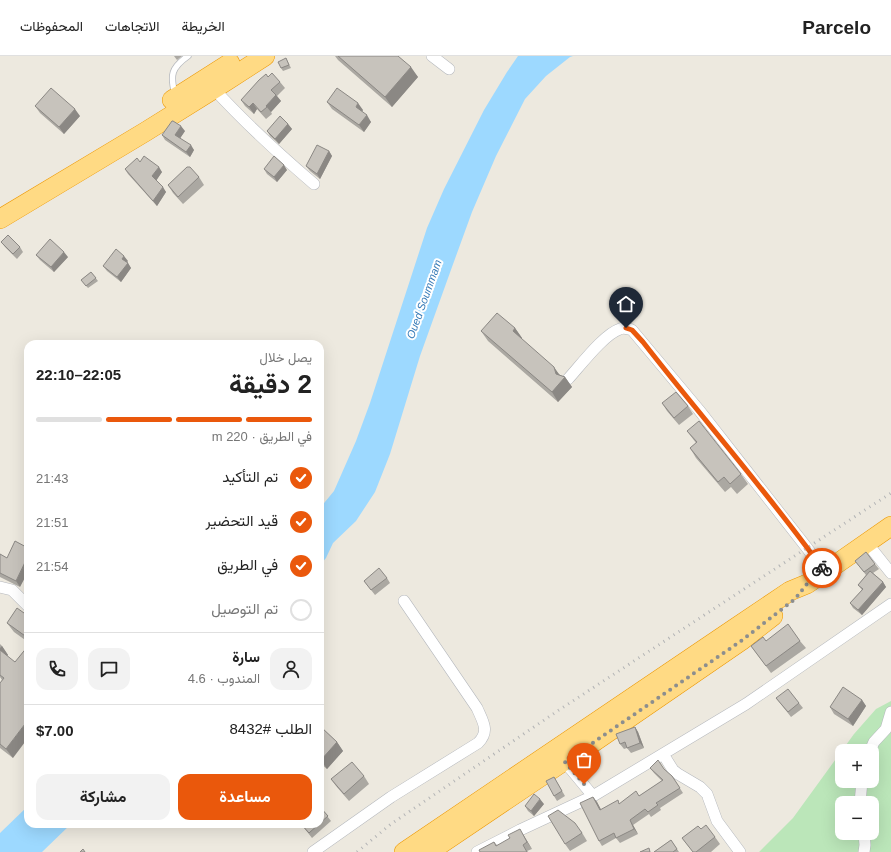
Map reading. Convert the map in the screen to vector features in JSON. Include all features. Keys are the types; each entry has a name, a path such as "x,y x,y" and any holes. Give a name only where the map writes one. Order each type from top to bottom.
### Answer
{"highway":[{"path":"0,208 242,56"},
{"path":"0,219 214,90 265,56"},
{"path":"404,852 790,591 807,584 891,526"},
{"path":"429,852 594,742 741,641 795,599 807,584"}],"street":[{"path":"432,56 449,69"},
{"path":"214,90 264,141 314,184"},
{"path":"568,379 610,334 620,329 626,328 632,330 699,410 808,548 825,572"},
{"path":"866,543 891,574"},
{"path":"0,587 12,590 24,602"},
{"path":"313,852 391,797 478,743 484,735 484,725 477,708 404,601"},
{"path":"477,852 593,796 746,704 891,604"},
{"path":"873,744 886,729 891,712"},
{"path":"663,754 673,770 700,787 706,794 717,821 740,852"},
{"path":"564,761 593,796"},
{"path":"864,852 865,840"}],"lane":[{"path":"176,97 172,84 174,69 178,63 188,56"}],"green space":[{"path":"891,701 891,852 759,852 793,818 835,760 835,788 879,788 879,744 847,744 876,709"}],"water":[{"name":"Oued Soummam","path":"518,56 573,56 546,76 525,99 496,156 472,212 452,267 420,356 390,454 375,492 356,521 333,543 324,560 324,503 334,491 356,441 370,403 427,228 444,189 484,110"},
{"path":"24,810 24,828 67,828 42,852 0,852 0,833"}],"building":[{"path":"338,56 398,56 411,67 385,97"},
{"path":"286,58 289,65 281,68 278,62"},
{"path":"272,73 280,82 271,90 276,95 266,106 267,107 261,112 253,103 249,107 241,100 259,80 266,74 268,77"},
{"path":"51,88 75,109 59,127 35,106"},
{"path":"337,88 358,103 356,107 367,115 359,125 327,102"},
{"path":"280,116 288,124 275,139 267,131"},
{"path":"172,121 181,126 175,135 191,145 186,152 162,135"},
{"path":"317,145 329,151 317,174 306,166"},
{"path":"144,156 159,167 152,176 163,187 153,201 125,169 137,158 140,162"},
{"path":"274,156 284,165 274,177 264,169"},
{"path":"187,167 190,167 199,177 178,197 168,185"},
{"path":"8,235 20,247 13,254 1,242"},
{"path":"50,239 64,252 51,267 36,255"},
{"path":"116,249 124,256 122,259 128,263 117,277 103,266"},
{"path":"91,272 96,278 86,286 81,280"},
{"path":"497,313 515,328 513,331 554,367 556,374 565,377 552,392 481,331"},
{"path":"676,392 688,406 674,418 662,403"},
{"path":"699,421 741,474 730,484 724,477 718,482 690,448 697,442 687,431"},
{"path":"15,541 24,546 24,564 16,581 0,573 0,554 7,558"},
{"path":"866,552 875,564 864,572 855,561"},
{"path":"379,568 387,578 371,590 364,581"},
{"path":"870,571 883,582 858,610 850,603 863,589 858,585"},
{"path":"17,608 24,613 24,635 7,623"},
{"path":"788,624 800,641 766,666 751,646 763,637 766,641"},
{"path":"0,650 15,662 24,651 24,725 6,749 0,744 0,683 4,678 0,675"},
{"path":"843,687 862,700 848,719 830,707"},
{"path":"788,689 799,703 788,712 776,698"},
{"path":"635,727 640,743 627,748 625,742 620,744 616,734"},
{"path":"324,730 337,742 324,757"},
{"path":"658,760 680,788 656,803 658,805 648,812 645,809 630,820 634,829 616,838 614,833 599,841 580,803 593,797 600,810 618,800 619,804 636,791 639,796 663,780 650,768"},
{"path":"352,762 364,776 344,794 331,779"},
{"path":"554,777 562,791 554,796 546,781"},
{"path":"534,794 540,799 531,811 525,806"},
{"path":"558,810 575,823 582,833 565,844 548,816"},
{"path":"324,812 328,816 324,820"},
{"path":"706,825 715,837 696,852 693,852 682,838 698,826 701,829"},
{"path":"305,828 315,828 309,833"},
{"path":"520,829 527,842 523,845 527,852 480,852 479,850 494,842 496,846 510,838 508,835"},
{"path":"671,840 677,849 673,852 654,852"},
{"path":"649,848 650,852 640,852"}],"railway":[{"path":"357,852 391,824 556,712 891,493"}],"way so far":[{"path":"584,784 564,761 741,641 795,599 807,584 825,572 822,568"}],"route":[{"path":"626,328 632,330 643,342 699,410 808,548 822,568"}]}
